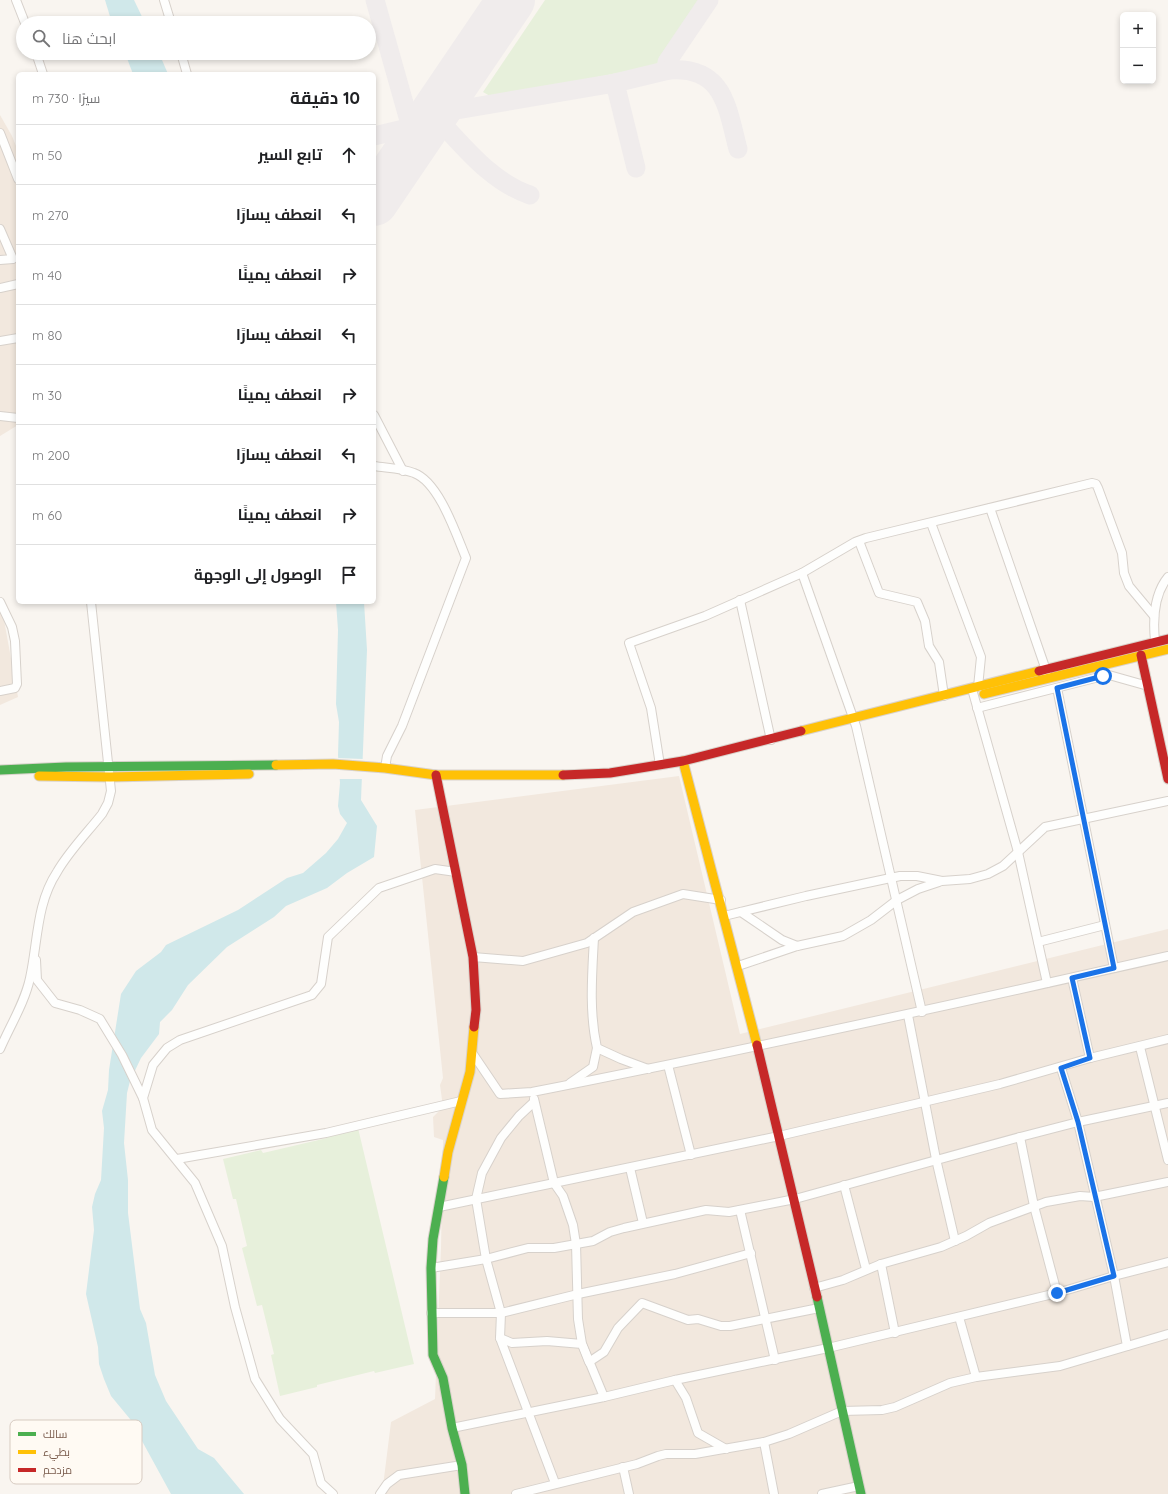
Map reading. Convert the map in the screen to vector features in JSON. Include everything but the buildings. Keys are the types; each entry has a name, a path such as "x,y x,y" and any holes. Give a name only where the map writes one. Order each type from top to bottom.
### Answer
{"street":[{"path":"16,0 22,16"},
{"path":"164,0 169,16"},
{"path":"38,60 42,72"},
{"path":"183,60 186,72"},
{"path":"0,132 16,174"},
{"path":"0,229 13,259 0,260"},
{"path":"0,288 16,284"},
{"path":"0,341 16,338"},
{"path":"0,416 16,418"},
{"path":"376,419 403,471"},
{"path":"376,466 414,473 427,481 437,494 466,558 402,726 387,756 385,768"},
{"path":"660,765 651,708 628,643 705,616 802,573 859,541 1092,483 1096,484 1122,553 1124,573 1129,586 1154,616"},
{"path":"990,508 1047,674"},
{"path":"932,523 981,657 975,691 977,708 1018,852 1047,983"},
{"path":"859,541 879,593 917,602 925,622 929,646 939,662 944,696"},
{"path":"802,573 855,723 922,1012"},
{"path":"1155,641 1154,616 1161,588 1168,577"},
{"path":"740,600 771,740"},
{"path":"0,602 12,627 15,641 17,684 15,688 0,691"},
{"path":"0,1049 28,985 36,933 44,899 56,872 102,814 108,803 111,791 91,604"},
{"path":"365,769 437,780 553,783 610,780 684,765 855,723 975,691 1047,674 1155,641 1168,639"},
{"path":"0,777 109,772 385,768 437,780 610,773 660,765 684,765 771,740 855,723 944,696 1017,686 1047,674 1070,673 1168,649"},
{"path":"1141,655 1168,779"},
{"path":"1070,673 1073,683"},
{"path":"977,708 1020,696 1109,675 1148,686"},
{"path":"1017,686 1020,696"},
{"path":"1057,688 1114,968"},
{"path":"684,765 738,966 795,1199 860,1490 822,1494"},
{"path":"0,770 109,772"},
{"path":"437,780 473,957 476,1010 473,1054 470,1072 448,1152 431,1268 433,1355 444,1378 452,1428 462,1465 465,1494"},
{"path":"724,916 806,896 908,875 942,881 970,879 988,874 1004,866 1045,827 1168,801"},
{"path":"143,1098 153,1065 167,1048 180,1040 312,995 320,984 328,937 379,888 435,869 456,872"},
{"path":"738,966 797,946 843,936 860,927 897,900 918,889 942,881"},
{"path":"473,957 523,961 587,942 633,912 683,894 721,900"},
{"path":"741,912 782,940 797,946"},
{"path":"1038,942 1105,925"},
{"path":"36,933 37,980 55,1003 80,1010 100,1018 122,1055 143,1098 152,1130 195,1183 222,1246 235,1307 255,1379 280,1419 313,1454 321,1483 333,1494"},
{"path":"567,1085 592,1067 597,1048 592,1028 594,938"},
{"path":"473,1054 500,1094 532,1092 908,1015 1168,956"},
{"path":"1072,978 1090,1058"},
{"path":"908,1015 936,1159 955,1241"},
{"path":"439,1207 779,1136 1000,1084 1061,1068 1090,1058 1168,1039"},
{"path":"1140,1047 1168,1160"},
{"path":"597,1048 620,1059 648,1069"},
{"path":"668,1065 691,1155"},
{"path":"1061,1068 1078,1122 1094,1197 1114,1276 1127,1346"},
{"path":"532,1092 554,1183 563,1196 570,1214 576,1244 578,1319 582,1344 589,1362 604,1352 618,1328 642,1303 688,1320 698,1319 721,1326 730,1326 819,1308"},
{"path":"177,1159 326,1133 461,1101"},
{"path":"534,1102 519,1116 501,1138 482,1173 476,1199 486,1259 501,1314 500,1338 555,1483"},
{"path":"431,1268 486,1259 528,1248 554,1248 594,1241 612,1231 642,1223 706,1210 729,1212 795,1199 1020,1137 1078,1122 1155,1107 1168,1102"},
{"path":"1020,1137 1034,1206 1057,1293"},
{"path":"630,1168 642,1223"},
{"path":"814,1288 843,1280 866,1269 881,1264 955,1241 989,1223 1034,1206 1080,1196 1094,1197 1168,1182"},
{"path":"844,1185 866,1269"},
{"path":"740,1210 775,1360"},
{"path":"431,1313 501,1314 578,1294 675,1274 751,1253"},
{"path":"452,1428 604,1397 675,1380 775,1360 895,1333 1057,1293 1168,1262"},
{"path":"881,1264 895,1333"},
{"path":"959,1317 976,1377"},
{"path":"516,1494 623,1467 666,1454 695,1454 764,1442 789,1434 842,1411 882,1410 895,1407 950,1383 976,1377 1060,1366 1168,1334"},
{"path":"500,1338 512,1343 547,1341 582,1344"},
{"path":"582,1344 604,1397"},
{"path":"675,1380 686,1398 698,1433 726,1449"},
{"path":"764,1442 774,1494"},
{"path":"380,1494 387,1484 399,1475 462,1465"},
{"path":"623,1467 629,1494"}],"shaded area":[{"path":"0,115 16,146 16,426 0,436"},
{"path":"0,598 18,697 0,705"},
{"path":"679,776 740,1034 1168,929 1168,1494 382,1494 391,1422 435,1399 441,1248 443,1140 434,1137 433,1117 443,1107 440,1085 443,1078 415,810"}],"green space":[{"path":"545,0 704,0 685,30 655,66 498,96 490,96 483,92"},
{"path":"358,1128 414,1364 375,1373 374,1371 280,1396 271,1355 274,1354 262,1305 257,1306 242,1248 247,1246 236,1199 233,1199 223,1159 261,1150 263,1153 327,1138 327,1135"}],"water":[{"path":"105,0 134,0 142,16 110,16"},
{"path":"128,60 162,60 167,72 132,72"},
{"path":"336,604 364,604 367,650 361,800 377,826 374,857 347,873 327,888 286,906 274,917 227,947 188,985 172,1010 160,1022 159,1034 141,1058 130,1081 127,1093 124,1143 128,1180 128,1213 140,1309 146,1323 155,1375 166,1401 198,1449 214,1458 244,1494 171,1494 142,1441 142,1420 131,1420 111,1396 99,1364 98,1347 86,1294 94,1230 92,1207 95,1194 101,1180 104,1128 102,1111 108,1090 109,1070 121,994 136,971 161,952 166,945 238,910 287,878 303,873 326,853 338,839 347,823 340,814 338,806 340,783 338,755 339,722 336,704 338,630"}],"pier":[{"path":"336,758 363,759 363,779 338,779"}],"taxiway":[{"path":"375,0 415,142"},
{"path":"709,0 667,62 669,70 687,71 701,75 712,82 720,92 726,104 738,149"},
{"path":"636,168 615,83 669,70"},
{"path":"376,136 412,127 433,114 615,83"},
{"path":"433,114 489,171 515,189 530,195"}],"runway":[{"path":"376,199 511,0"}],"traffic: fast":[{"path":"0,770 66,767 276,765"},
{"path":"444,1177 433,1239 431,1268 433,1355 443,1378 452,1428 462,1465 465,1494"},
{"path":"817,1297 861,1494"}],"traffic: slow":[{"path":"984,694 1168,649"},
{"path":"801,731 1039,671"},
{"path":"683,761 757,1045"},
{"path":"276,765 333,764 385,768 436,775 563,775"},
{"path":"39,776 110,777 249,774"},
{"path":"444,1177 448,1152 470,1072 474,1027"}],"traffic: jam":[{"path":"1039,671 1168,639"},
{"path":"1141,655 1168,779"},
{"path":"563,775 610,773 683,761 801,731"},
{"path":"436,775 473,957 476,1010 474,1027"},
{"path":"757,1045 817,1297"}],"route":[{"path":"1057,1293 1114,1276 1094,1197 1078,1122 1061,1068 1090,1058 1072,978 1114,968 1057,688 1103,676"}]}
